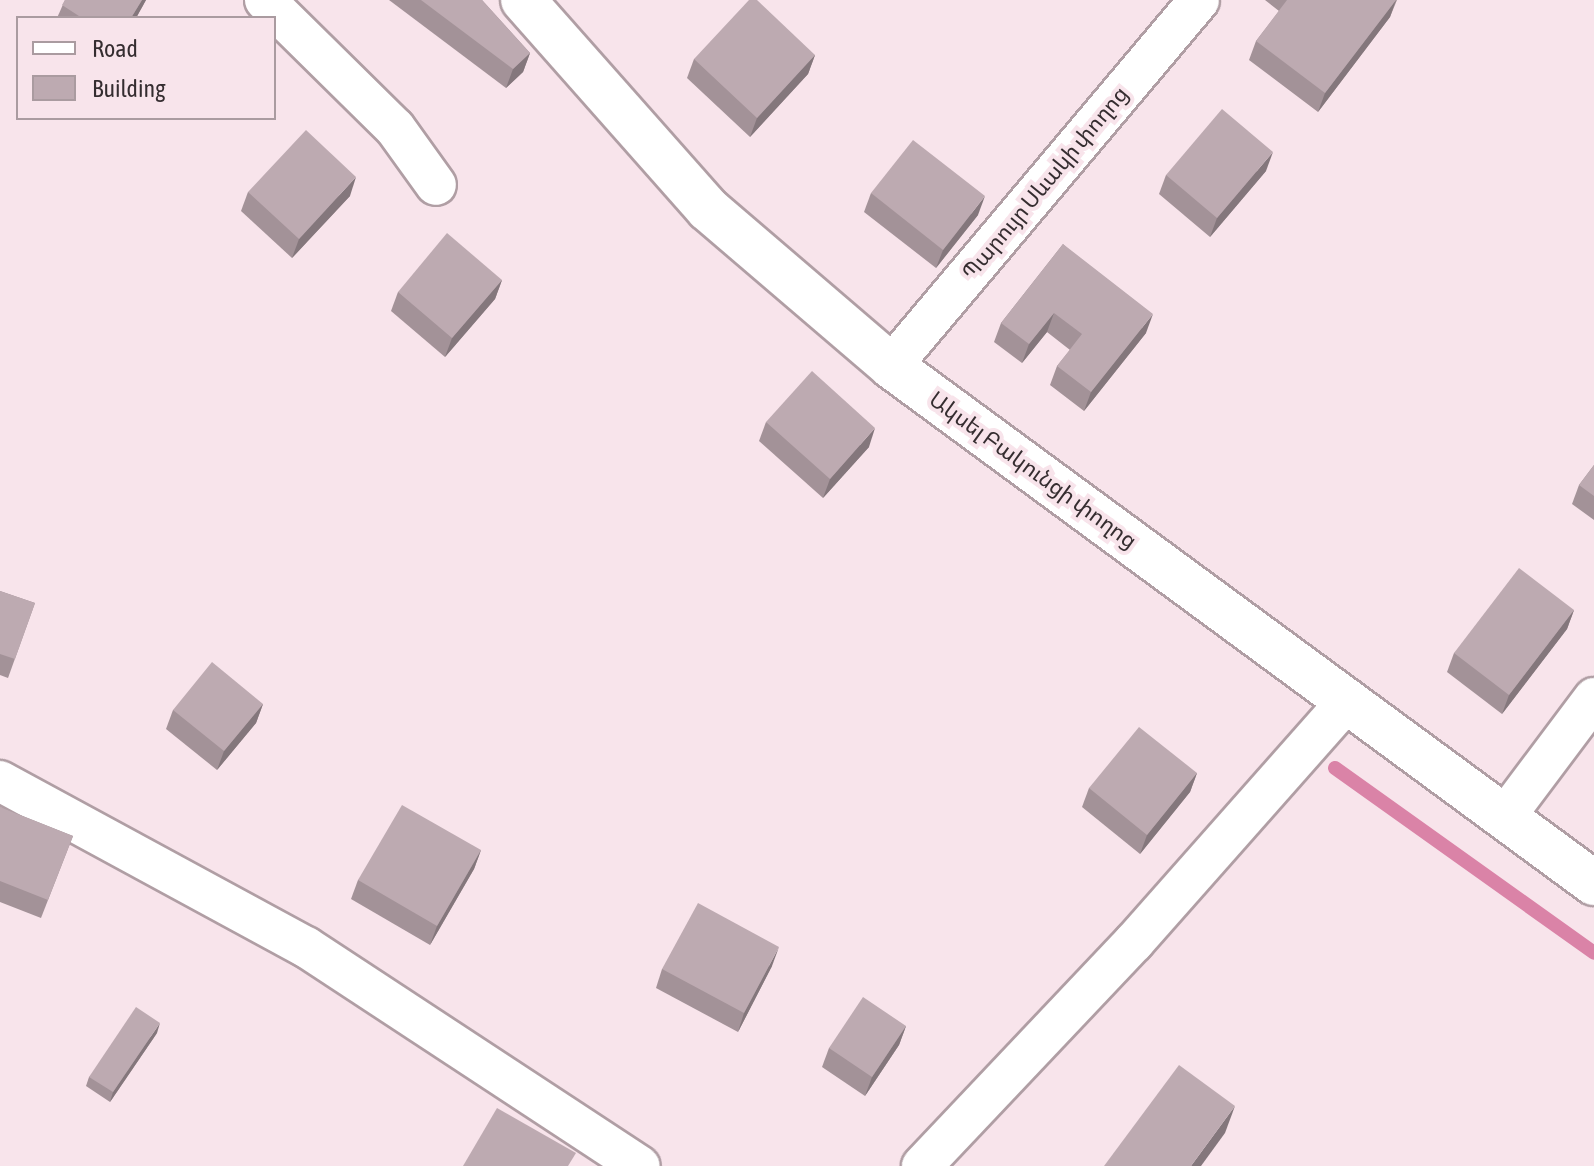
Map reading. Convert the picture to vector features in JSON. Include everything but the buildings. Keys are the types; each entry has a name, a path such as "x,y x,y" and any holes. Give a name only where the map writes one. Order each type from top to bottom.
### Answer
{"main road":[{"name":"Ակսել Բակունցի փողոց","path":"523,0 708,209 891,366 1594,883"}],"street":[{"path":"265,0 395,128 436,185"},
{"name":"Պարույր Սևակի փողոց","path":"891,366 1199,0"},
{"path":"1504,818 1594,698"},
{"path":"922,1166 1134,942 1348,700"},
{"path":"0,781 306,947 639,1166"}],"waterway":[{"path":"1335,768 1594,953"}]}
